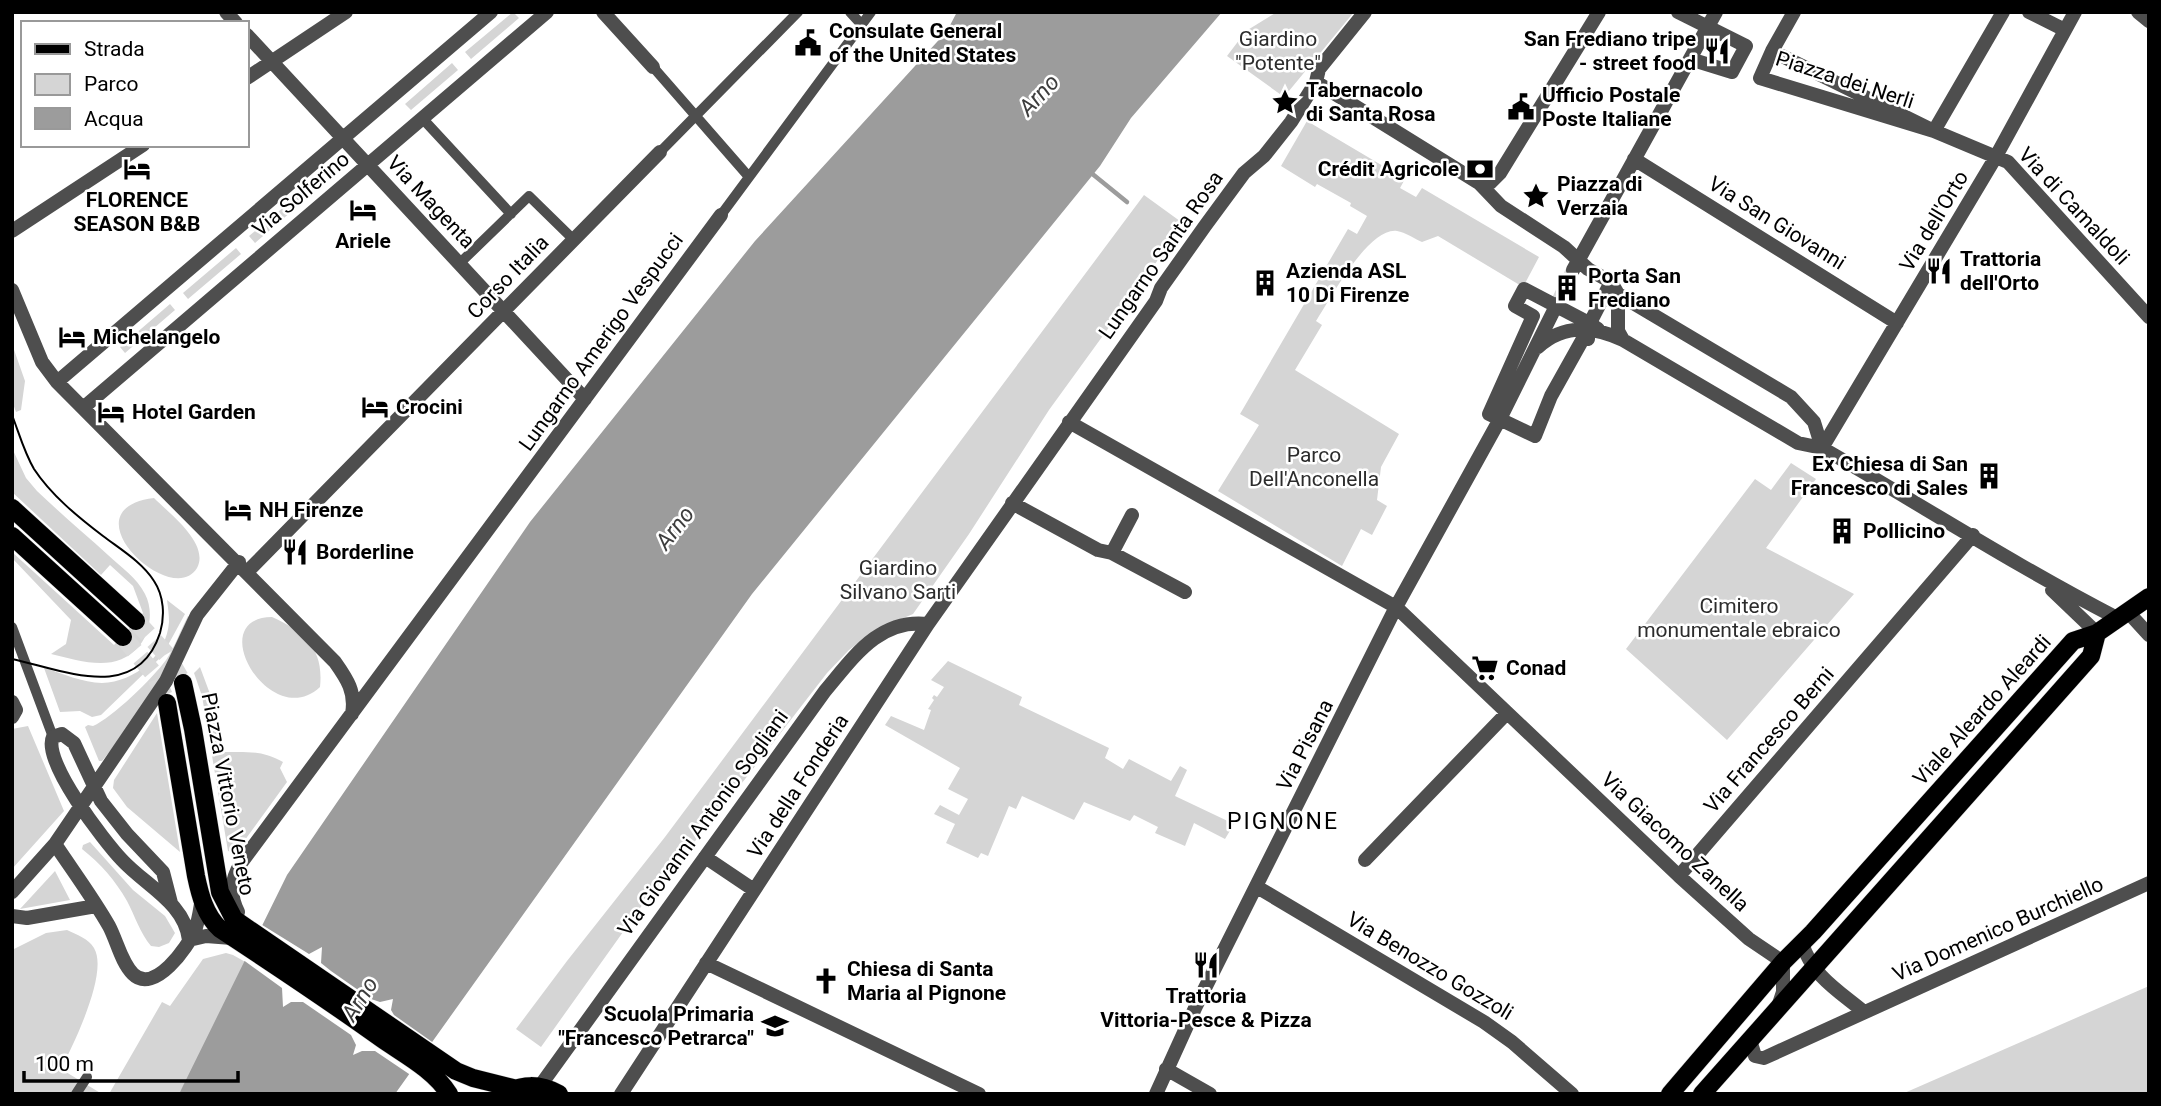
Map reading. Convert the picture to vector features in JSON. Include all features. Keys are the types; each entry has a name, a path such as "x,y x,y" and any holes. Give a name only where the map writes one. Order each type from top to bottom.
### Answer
{"main road":[{"path":"12,508 136,621"},
{"path":"12,536 123,637"},
{"name":"Viale Aleardo Aleardi","path":"1670,1094 1783,962 2073,641 2097,633 2149,597"},
{"path":"1702,1094 2091,656 2097,633"},
{"name":"Piazza Vittorio Veneto","path":"183,683 193,729 215,871 220,892 232,910"},
{"name":"Piazza Vittorio Veneto","path":"167,703 201,898 210,918 229,933"},
{"path":"232,910 236,921 229,933 445,1084 473,1078 508,1091 540,1086 559,1094"}],"street":[{"path":"248,77 346,12"},
{"name":"Via Solferino","path":"57,382 492,12"},
{"name":"Via Solferino","path":"83,408 547,12"},
{"path":"603,12 749,177"},
{"name":"Corso Italia","path":"243,567 504,311 798,12"},
{"path":"850,12 862,25"},
{"name":"Lungarno Amerigo Vespucci","path":"374,684 871,12"},
{"name":"Lungarno Santa Rosa","path":"1069,422 1244,173 1264,156 1298,111 1316,82 1319,69 1364,12"},
{"path":"1479,183 1490,183 1500,173 1599,12"},
{"name":"Piazza dei Nerli","path":"1678,12 1707,28 1771,54 1934,131 1997,156"},
{"path":"1576,264 1716,12"},
{"path":"1771,54 1794,12"},
{"path":"1934,131 2003,12"},
{"path":"2029,12 2065,30"},
{"name":"Via dell'Orto","path":"1822,448 1997,156 2075,12"},
{"path":"2138,12 2149,21"},
{"name":"Via Magenta","path":"248,36 585,399"},
{"path":"1690,60 1732,72 1746,46"},
{"name":"Piazza dei Nerli","path":"1771,54 1760,78 1934,131"},
{"path":"1316,82 1479,183 1501,206 1576,264 1791,397 1814,422 1822,448"},
{"path":"422,118 511,214"},
{"path":"12,231 141,147"},
{"name":"Via di Camaldoli","path":"1997,156 2008,162 2149,317"},
{"name":"Via San Giovanni","path":"1634,159 1897,323"},
{"path":"460,263 529,196 574,240"},
{"path":"1593,329 1586,321 1524,289 1515,306 1533,316 1489,414 1535,436 1551,396 1584,337 1588,339 1593,329 1592,319 1614,288"},
{"path":"1614,288 1618,331 1623,340"},
{"path":"12,290 42,362 57,382 335,662 351,689 352,715"},
{"name":"Via Pisana","path":"1156,1094 1396,607 1500,419 1557,305"},
{"path":"1534,350 1558,333 1593,329 1623,340 1798,443 1822,448 1973,535 2041,579 2122,614 2149,635"},
{"name":"Via della Fonderia","path":"621,1094 928,624 1069,422"},
{"name":"Via Giacomo Zanella","path":"1069,422 1396,607 1679,876 1749,939 1783,962"},
{"path":"1012,503 1098,550 1112,552 1185,592"},
{"path":"1112,552 1132,514"},
{"name":"Via Francesco Berni","path":"1679,876 1973,535"},
{"path":"12,892 55,845 166,681 197,615 243,567"},
{"path":"2041,579 2097,633"},
{"name":"Via Giovanni Antonio Sogliani","path":"540,1086 801,722 861,649 876,636 892,628 908,624 928,624"},
{"path":"12,627 53,737 51,749 68,784 102,838 123,861 171,903 188,928 189,940 229,933"},
{"name":"Piazza Vittorio Veneto","path":"232,910 231,888 241,863 374,684"},
{"path":"12,702 16,710 12,716"},
{"path":"1365,860 1507,713"},
{"path":"53,737 62,734 71,739 101,801 127,834 163,872 171,903"},
{"name":"Piazza Vittorio Veneto","path":"55,845 115,937 130,971 142,980 162,973 189,940 194,932 201,898"},
{"path":"705,857 754,890"},
{"name":"Via Domenico Burchiello","path":"1750,1040 1754,1054 1762,1059 2149,883"},
{"name":"Via Benozzo Gozzoli","path":"1256,887 1484,1022 1512,1042 1572,1094"},
{"path":"12,916 27,918 96,906"},
{"path":"1802,943 1807,960 1814,970 1864,1012"},
{"path":"1777,1010 1783,992 1783,962"},
{"path":"706,964 979,1094"},
{"path":"1166,1069 1210,1094"},
{"path":"76,1094 87,1077"}],"green space":[{"path":"513,12 519,18 471,59 465,52"},
{"name":"Giardino \"Potente\"","path":"1277,12 1354,12 1284,97 1227,56 1246,31"},
{"path":"452,63 458,70 411,110 405,104"},
{"name":"Parco Dell'Anconella","path":"1307,121 1405,179 1400,188 1416,197 1422,188 1539,257 1523,287 1438,236 1422,242 1397,231 1386,233 1374,240 1340,282 1316,321 1322,325 1295,370 1399,434 1381,467 1377,500 1387,506 1372,535 1361,529 1342,566 1218,491 1259,425 1240,414 1348,229 1357,234 1367,216 1350,206 1351,203 1317,184 1315,187 1281,166"},
{"path":"302,192 307,198 255,243 249,236"},
{"name":"Giardino Silvano Sarti","path":"1144,195 1184,224 1049,410 969,534 913,614 875,630 849,650 827,673 725,805 643,904 541,1047 516,1029 665,837"},
{"path":"236,248 241,254 188,299 183,293"},
{"path":"170,304 175,310 125,353 120,347"},
{"path":"12,344 25,381 21,410 16,412 12,401"},
{"path":"12,448 26,478 37,491 128,573 145,594 150,613 147,633 131,654 120,660 86,662 51,654 66,644 71,620 12,558 12,552 114,645 143,613 133,586 110,565 101,575 12,492"},
{"name":"Cimitero monumentale ebraico","path":"1791,463 1816,479 1766,548 1854,594 1727,740 1626,649 1755,479 1771,490"},
{"path":"154,498 186,530 198,549 200,559 197,568 184,578 167,576 149,567 132,553 121,536 119,519 129,506"},
{"path":"167,600 185,614 162,656 101,715 92,717 80,711 60,712 44,668 95,683 126,678 137,672 156,656 167,634"},
{"path":"188,616 190,618 169,665 124,734 102,761 99,761 85,727 93,726 111,715 152,677 169,655"},
{"path":"272,617 303,636 310,643 319,662 320,687 301,697 282,696 265,685 251,670 244,652 243,635 252,622"},
{"path":"948,661 1022,697 1019,705 1109,748 1105,758 1123,769 1129,759 1171,781 1180,766 1187,770 1175,796 1234,824 1225,839 1194,823 1185,846 1155,833 1158,827 1134,815 1130,821 1084,802 1074,820 1022,796 1016,809 1009,806 988,856 981,853 978,858 946,843 955,824 934,814 940,805 959,815 968,799 948,789 960,768 885,725 891,716 924,730 931,710 928,709 934,700 932,698 934,695 937,697 944,687 931,680"},
{"path":"200,667 213,702 222,752 253,752 275,758 283,762 280,768 287,782 242,844 231,852 228,851 202,696 194,673"},
{"path":"157,713 180,852 127,807 113,788 114,780"},
{"path":"28,726 64,811 12,869 12,729"},
{"path":"90,842 133,890 165,916 175,933 169,943 159,947 151,946 118,886 82,849 83,845"},
{"path":"55,871 70,900 20,909"},
{"path":"67,930 92,945 97,959 97,974 88,1009 61,1069 102,1094 12,1094 12,950 46,933"},
{"path":"226,953 249,964 179,1094 109,1094 162,1002 170,1006 203,959"},
{"path":"2149,986 2149,1094 1902,1094"}],"water":[{"name":"Arno","path":"957,12 1222,12 1131,118 1100,166 752,594 395,1094 179,1094 287,875 530,522 755,241 947,31"}],"pier":[{"path":"259,923 309,954 322,947 321,963 371,999 380,1002 393,999 391,1010 394,1015 435,1044 412,1076 375,1051 362,1051 353,1055 356,1045 351,1035 303,1002 291,1002 283,1007 282,988 242,959"}],"waterway":[{"path":"1090,172 1127,202"}],"tunnel":[{"path":"1557,304 1573,270"},
{"path":"136,621 166,654 183,683"},
{"path":"123,637 155,675 167,703"}],"tram line":[{"path":"12,415 27,456 41,479 75,513 149,574 162,600 163,613 160,633 149,655 134,669 117,675 96,677 75,674 12,659"}],"place":[{"name":"Consulate General of the United States","path":"808,43"},
{"name":"San Frediano tripe - street food","path":"1717,51"},
{"name":"Tabernacolo di Santa Rosa","path":"1285,102"},
{"name":"Ufficio Postale Poste Italiane","path":"1521,107"},
{"name":"FLORENCE SEASON B&B","path":"137,169"},
{"name":"Crédit Agricole","path":"1480,169"},
{"name":"Piazza di Verzaia","path":"1536,196"},
{"name":"Ariele","path":"363,210"},
{"name":"Trattoria dell'Orto","path":"1939,271"},
{"name":"Azienda ASL 10 Di Firenze","path":"1265,283"},
{"name":"Porta San Frediano","path":"1567,288"},
{"name":"Michelangelo","path":"72,337"},
{"name":"Crocini","path":"375,407"},
{"name":"Hotel Garden","path":"111,412"},
{"name":"Ex Chiesa di San Francesco di Sales","path":"1989,476"},
{"name":"NH Firenze","path":"238,510"},
{"name":"Pollicino","path":"1842,531"},
{"name":"Borderline","path":"295,552"},
{"name":"Conad","path":"1485,668"},
{"name":"Trattoria Vittoria-Pesce & Pizza","path":"1206,965"},
{"name":"Chiesa di Santa Maria al Pignone","path":"826,981"},
{"name":"Scuola Primaria \"Francesco Petrarca\"","path":"775,1026"}],"district":[{"name":"PIGNONE","path":"1283,821"}]}
